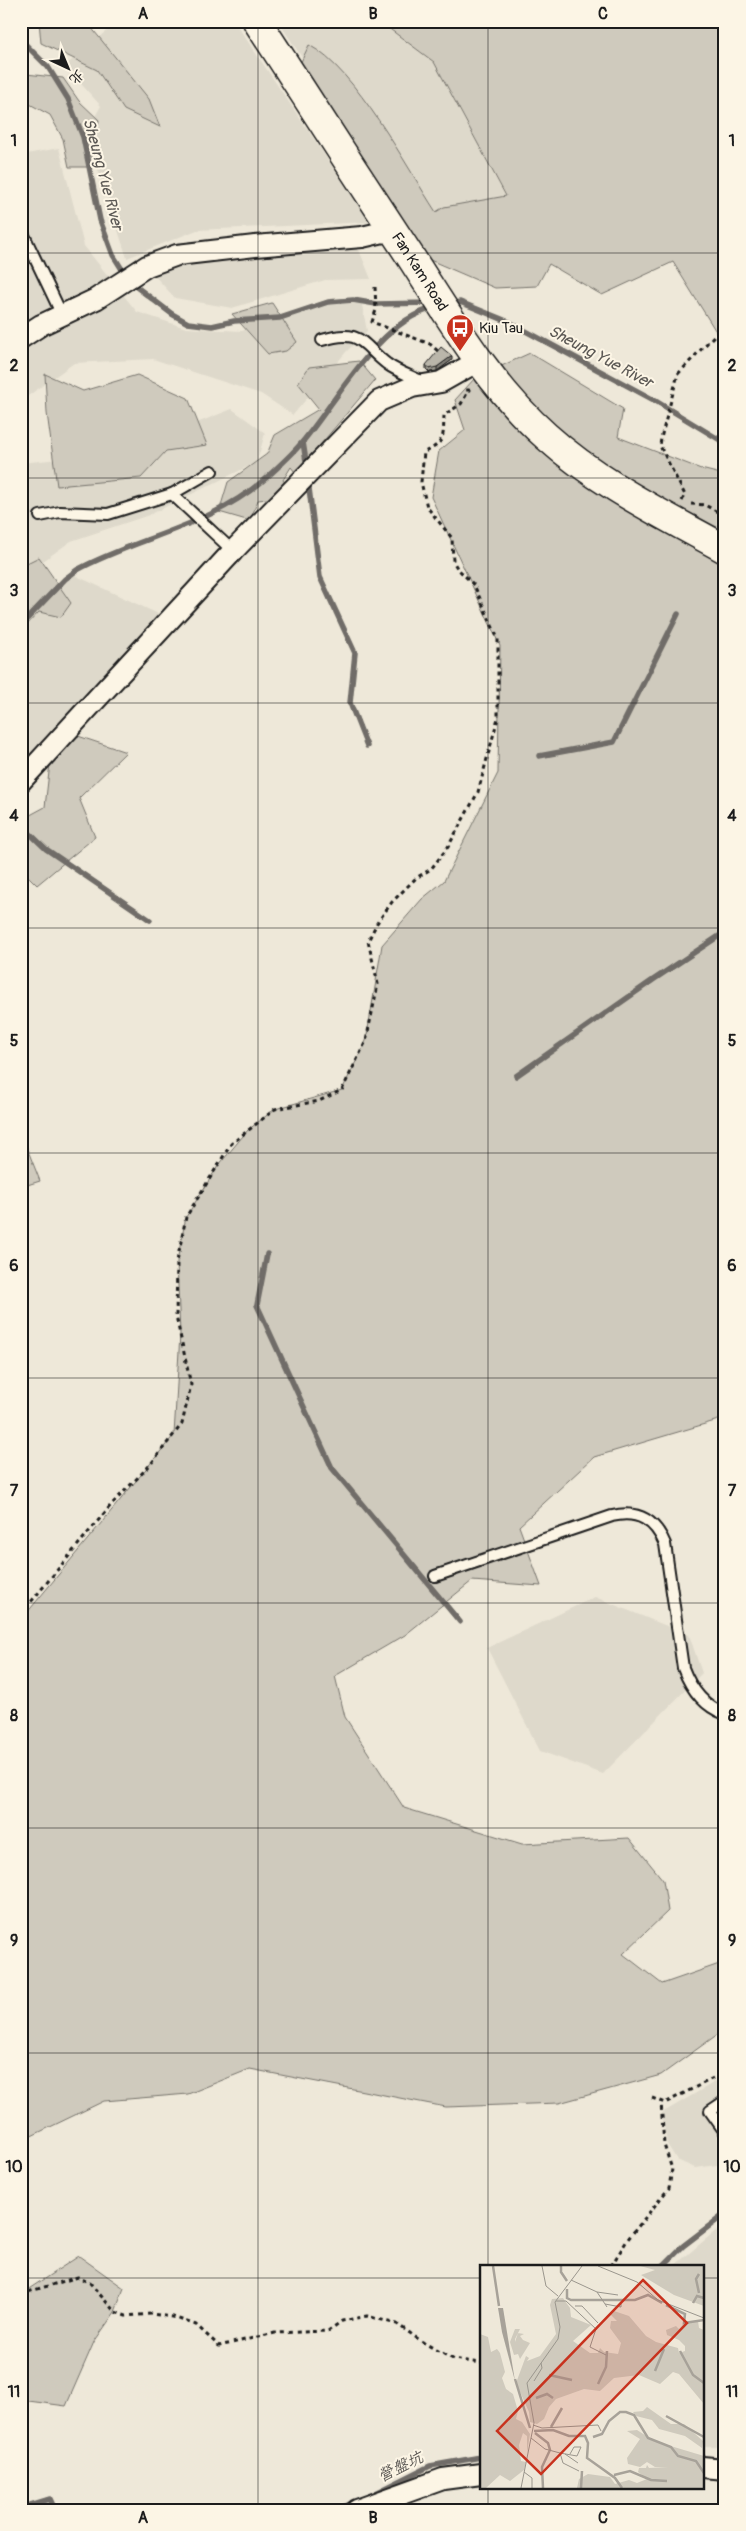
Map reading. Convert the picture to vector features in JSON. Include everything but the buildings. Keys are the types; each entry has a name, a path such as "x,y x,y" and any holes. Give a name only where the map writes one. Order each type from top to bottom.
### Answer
{"main road":[{"name":"Fan Kam Road","path":"257,21 471,350 524,415 546,437 575,460 638,500 725,549"}],"street":[{"path":"21,338 96,299 147,266 177,255 362,237 392,230"},
{"path":"21,781 233,551 379,401 412,387 441,382 471,350"},
{"path":"704,2467 725,2470"},
{"path":"357,2510 442,2479 480,2474"}],"lane":[{"path":"21,229 62,315"},
{"path":"322,340 342,336 360,338 387,364 431,385"},
{"path":"40,516 60,512 108,514 172,494 212,472"},
{"path":"172,494 233,551"},
{"path":"436,1576 612,1516 626,1513 639,1515 655,1526 665,1544 683,1668 688,1682 697,1696 709,1706 725,1714"},
{"path":"725,2101 710,2111 725,2132"}],"path":[{"path":"375,287 376,310 372,322 430,344 439,352"},
{"path":"725,324 678,374 660,446 685,495 681,502 679,502 705,505 725,516"},
{"path":"21,1614 111,1505 150,1464 182,1424 191,1385 176,1316 178,1261 186,1217 232,1144 275,1109 319,1101 342,1090 366,1041 378,984 368,941 377,923 392,902 416,878 431,869 448,847 478,792 498,718 498,639 474,585 457,568 453,560 452,538 426,507 421,482 424,452 438,446 443,438 444,415 461,404 469,390 444,389 431,385"},
{"path":"652,2098 665,2103 725,2072"},
{"path":"612,2265 628,2239 670,2188 672,2169 664,2146 661,2102"},
{"path":"21,2294 78,2277 90,2283 115,2312 126,2316 151,2314 173,2316 196,2325 219,2346 275,2333 328,2331 342,2321 366,2316 397,2324 424,2344 453,2359 480,2363"}],"shaded area":[{"path":"39,21 86,21 149,99 160,127 124,110 97,70 41,43"},
{"path":"118,21 234,21 370,222 197,230 127,258 86,132 101,106 65,66"},
{"path":"278,21 379,21 434,62 505,195 427,247"},
{"path":"379,21 725,21 725,346 673,262 602,295 549,264 537,286 495,288 430,260 406,229 300,64 309,45 327,57 362,97 436,212 444,207 506,196 434,62"},
{"path":"26,74 63,78 79,101 99,120 89,167 69,167 63,139 50,115 24,101"},
{"path":"59,148 84,246 137,312 186,328 242,331 326,302 361,300 367,331 346,352 293,415 261,394 153,359 74,363 21,401 21,155"},
{"path":"357,245 371,279 325,280 232,308 175,298 152,273 191,260"},
{"path":"272,303 297,342 286,351 268,354 232,314"},
{"path":"530,353 623,409 618,437 701,469 725,475 725,1418 594,1457 519,1526 541,1586 472,1581 405,1635 335,1676 345,1717 404,1808 522,1844 629,1838 663,1880 668,1911 623,1954 662,1984 725,1962 725,2029 661,2075 559,2103 446,2107 250,2069 188,2094 104,2101 21,2141 21,1620 174,1435 180,1334 177,1261 186,1217 218,1166 248,1130 275,1109 342,1090 366,1041 382,945 422,899 444,881 498,773 500,646 431,497 439,451 465,430 455,400 475,378"},
{"path":"359,361 375,380 315,451 306,486 291,467 283,480 294,496 258,500 250,521 219,512 228,482 267,454 275,435 319,409 298,383 309,367"},
{"path":"45,374 83,391 137,375 188,398 207,445 166,451 141,478 57,486 47,413"},
{"path":"232,409 265,433 257,462 149,515 71,541 21,577 21,463 124,452"},
{"path":"39,557 71,603 61,617 39,612 25,627 21,624 21,566"},
{"path":"70,573 180,624 21,789 21,620"},
{"path":"54,728 126,752 79,798 95,837 37,885 21,869 21,820 45,807"},
{"path":"21,1133 40,1181 21,1187"},
{"path":"595,1597 689,1635 702,1673 603,1774 540,1751 487,1648"},
{"path":"725,2076 725,2164 695,2168 677,2160 667,2144 662,2113"},
{"path":"725,2223 725,2447 704,2447 704,2265 675,2265"},
{"path":"79,2256 124,2288 115,2312 94,2342 66,2406 21,2400 21,2294"}],"waterway":[{"name":"Sheung Yue River","path":"21,40 48,67 68,99 83,137 100,220 113,255 130,282 172,314 188,323 212,326 234,321 280,318 328,302 353,300 376,304 430,303"},
{"name":"Sheung Yue River","path":"450,304 460,302 509,322 654,400 725,443"},
{"name":"Sheung Yue River","path":"21,625 65,579 77,570 125,548 198,520 245,495 286,460 300,445 378,344 414,315 434,308"},
{"path":"303,442 307,468"},
{"path":"308,480 320,577 355,653 350,703 367,746"},
{"path":"539,756 614,742 678,614"},
{"path":"21,825 46,849 150,920"},
{"path":"516,1076 725,932"},
{"path":"267,1254 257,1305 332,1468 460,1622"},
{"name":"營盤坑","path":"664,2265 683,2246 725,2214"},
{"name":"營盤坑","path":"376,2493 430,2466 480,2457"},
{"name":"營盤坑","path":"21,2508 50,2499 55,2510"},
{"name":"營盤坑","path":"334,2510 356,2502"}],"place":[{"name":"Kiu Tau","path":"460,352"}]}
